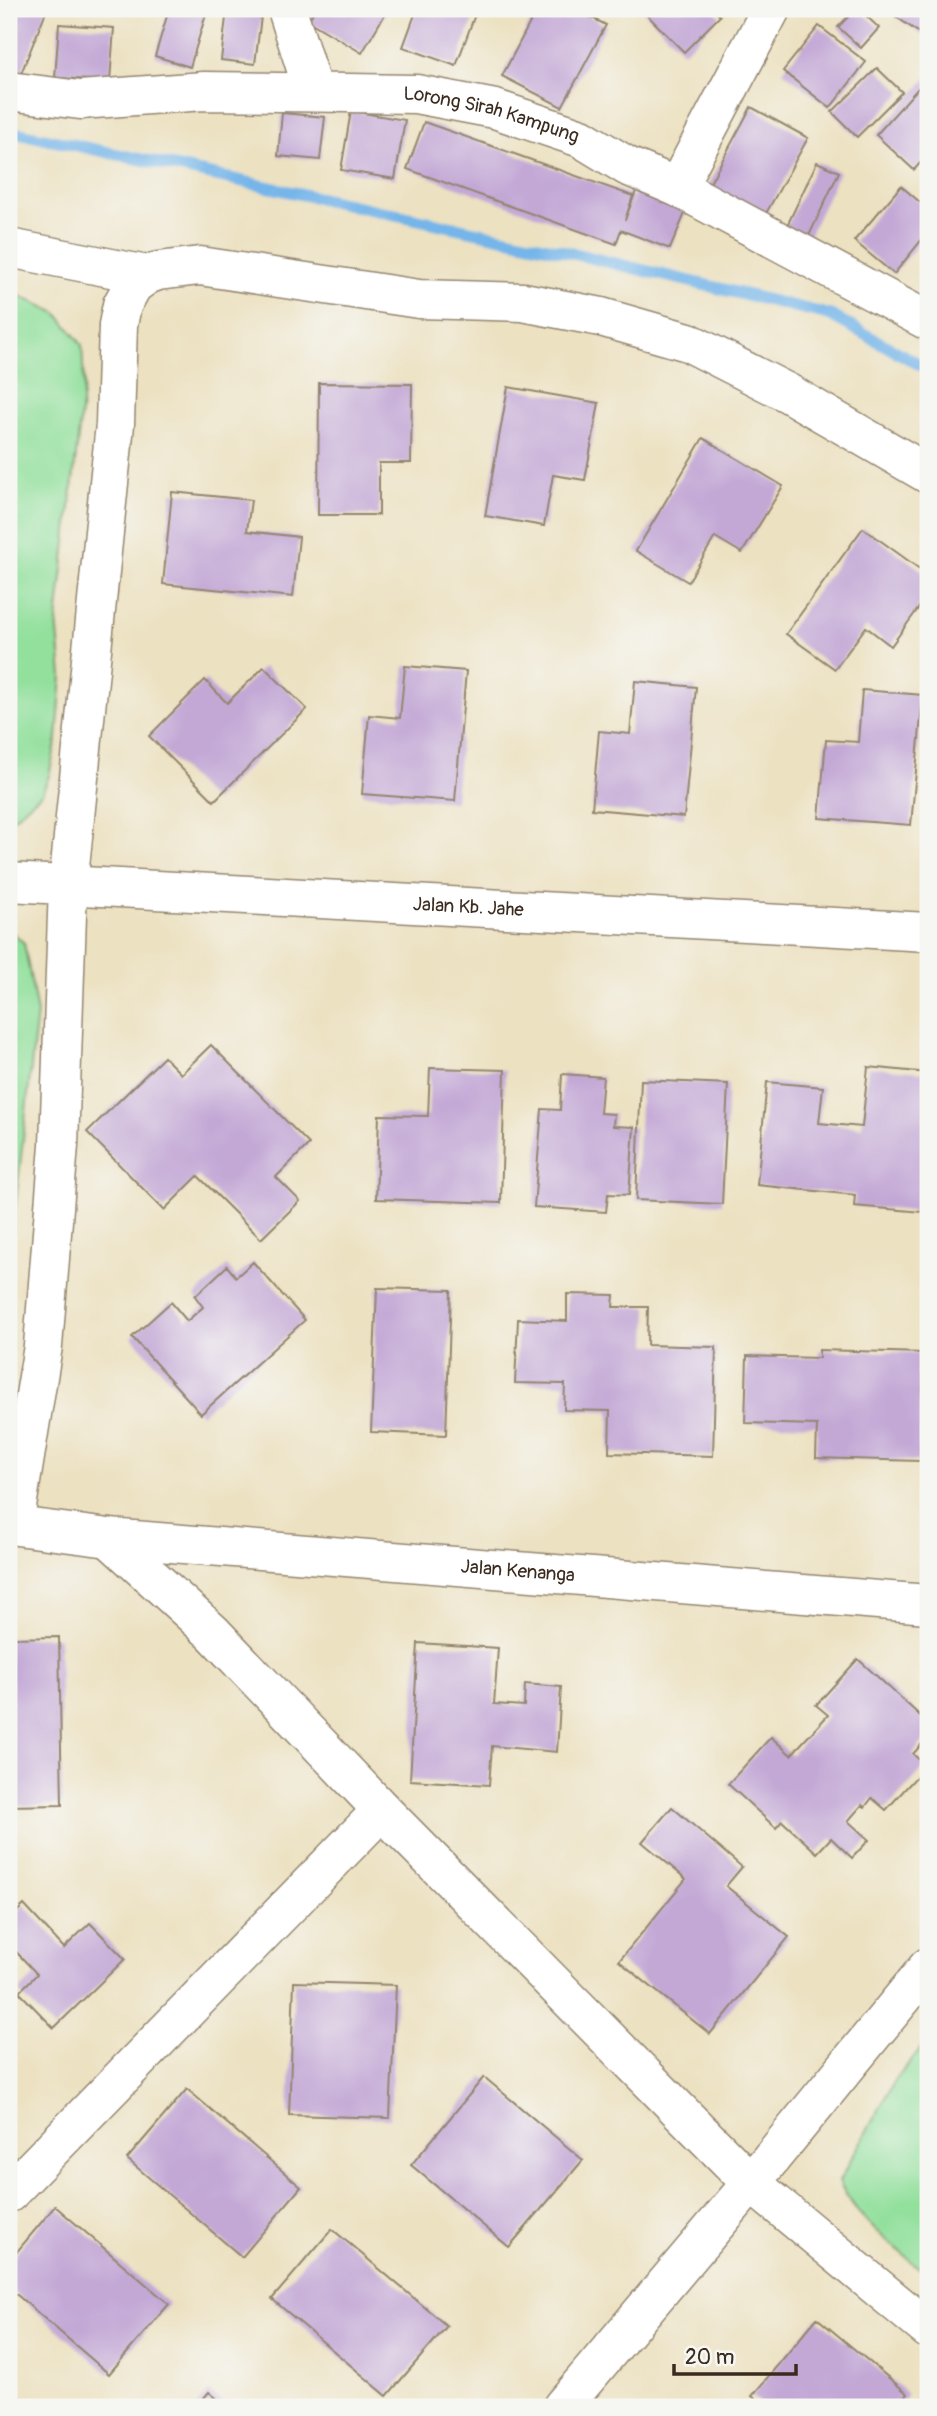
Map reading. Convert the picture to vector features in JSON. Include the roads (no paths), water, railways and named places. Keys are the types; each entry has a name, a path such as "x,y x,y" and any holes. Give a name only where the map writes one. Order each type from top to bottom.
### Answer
{"street":[{"path":"287,9 313,91"},
{"path":"677,187 772,9"},
{"name":"Lorong Sirah Kampung","path":"9,91 80,100 204,91 416,94 495,109 581,138 627,166 677,187 928,321"},
{"path":"9,247 147,275"},
{"path":"12,1525 43,1346 59,1145 68,886 115,424 118,326 122,305 139,279 176,268 200,266 419,299 523,302 601,317 688,342 788,393 928,474"},
{"name":"Jalan Kb. Jahe","path":"9,881 928,932"},
{"name":"Jalan Kenanga","path":"12,1525 109,1538 928,1604"},
{"path":"109,1538 213,1633 382,1810 751,2183 928,2329"},
{"path":"9,2193 382,1810"},
{"path":"562,2407 928,1967"}],"waterway":[{"path":"9,131 546,247 830,315 928,369"}]}
